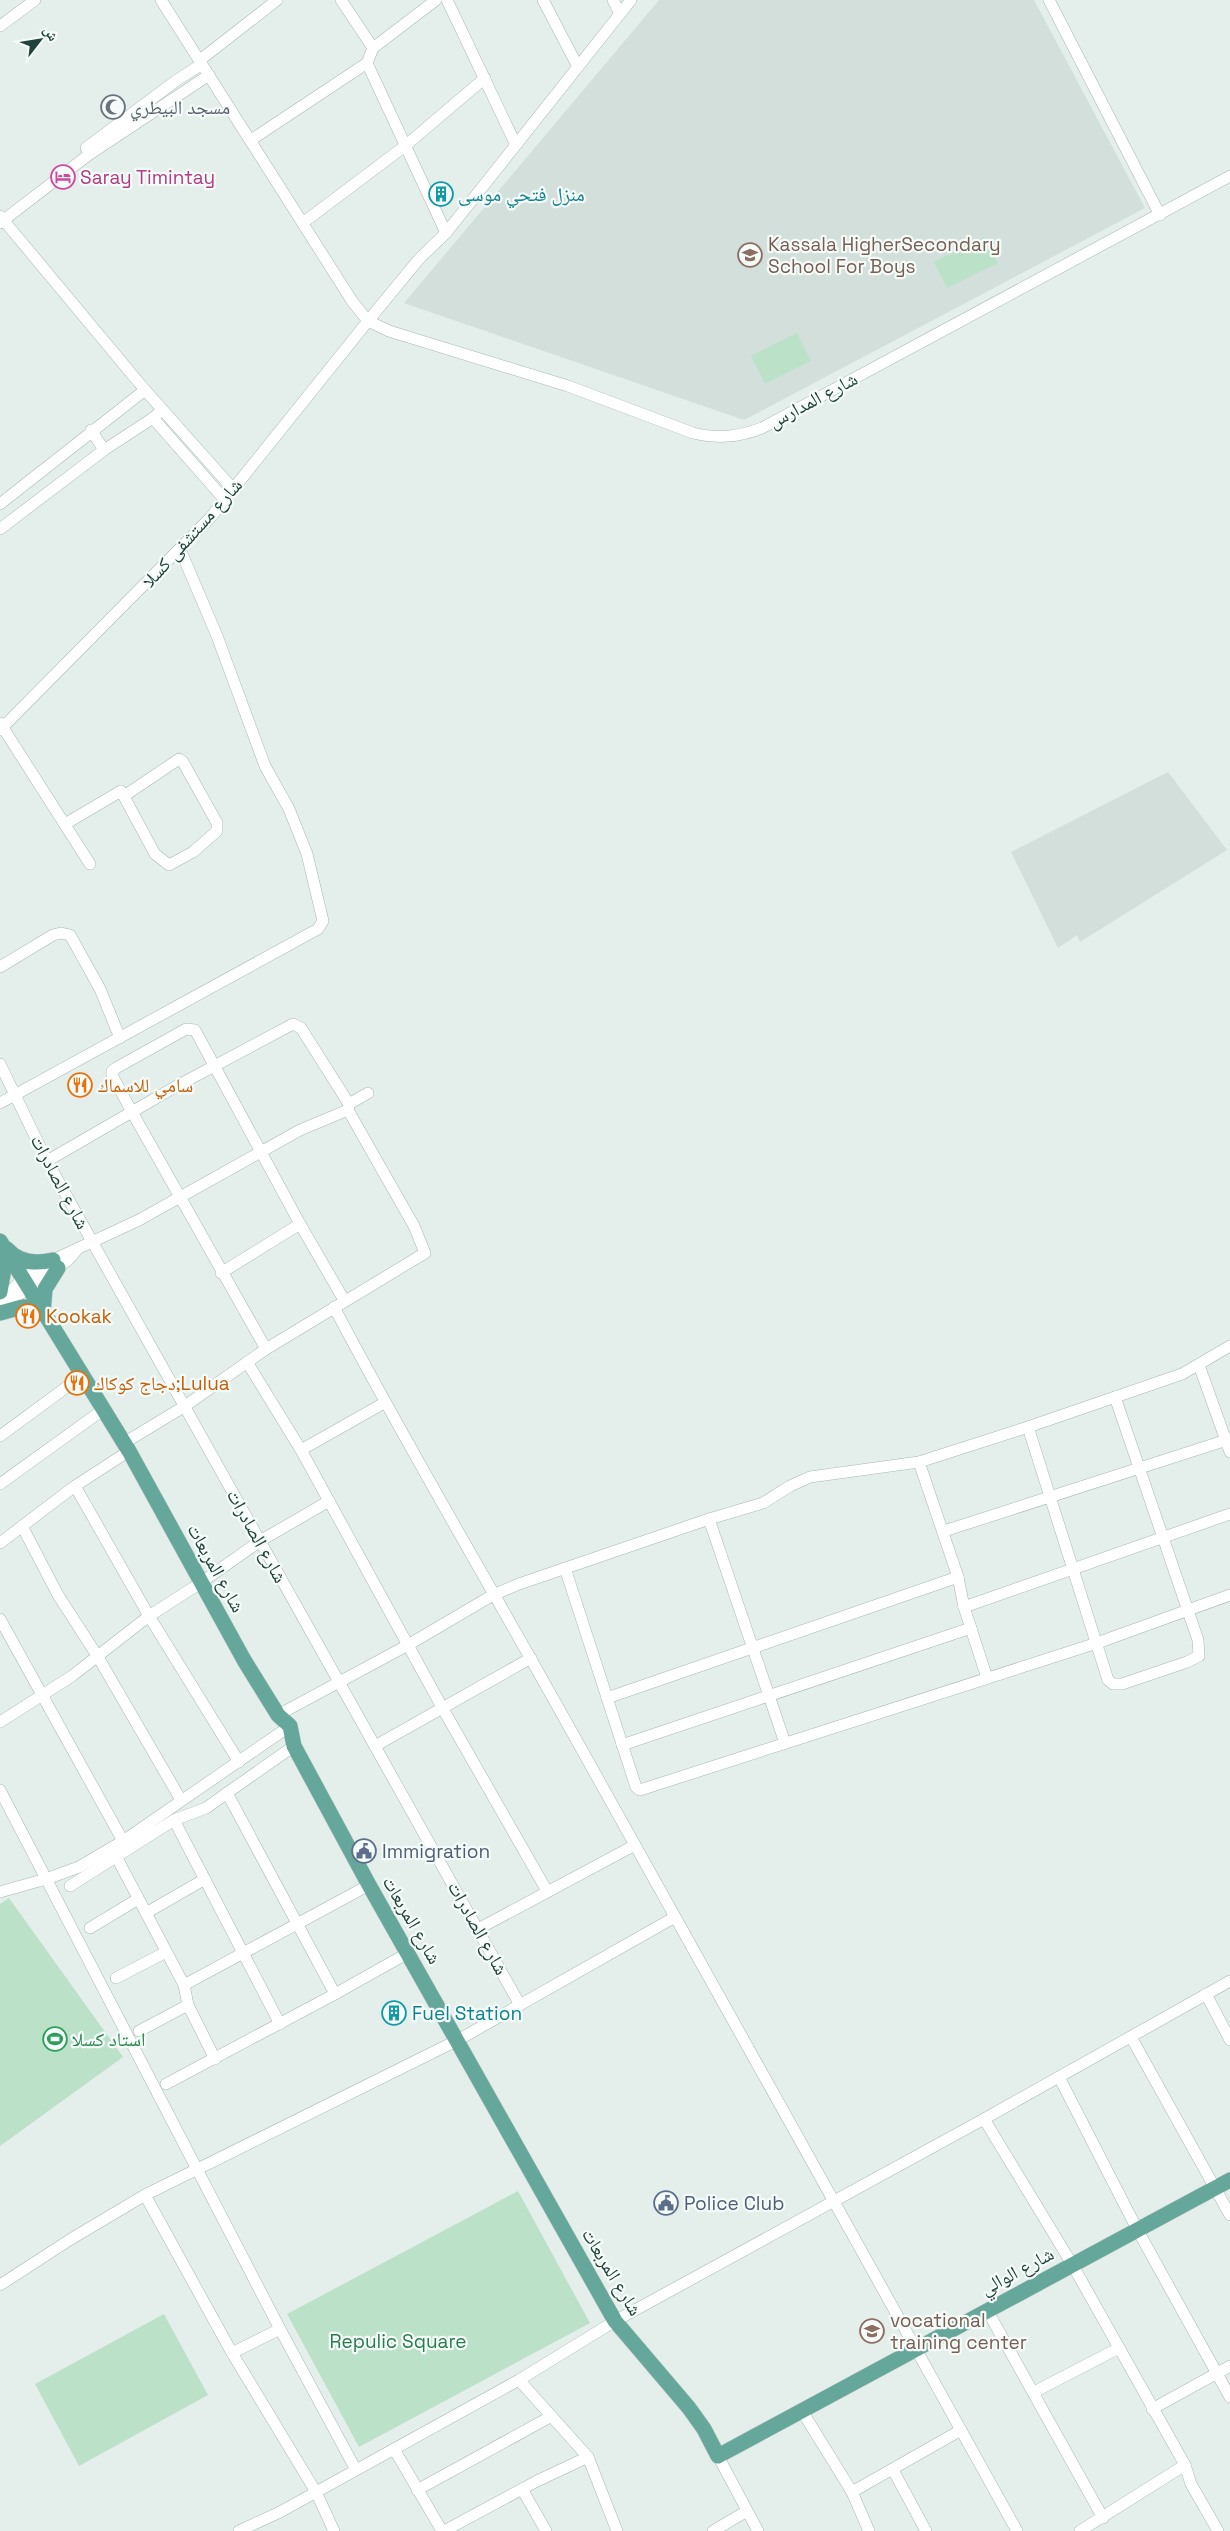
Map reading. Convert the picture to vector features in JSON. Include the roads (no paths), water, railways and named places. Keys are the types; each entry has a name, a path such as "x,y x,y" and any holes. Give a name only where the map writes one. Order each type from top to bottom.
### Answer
{"main road":[{"path":"0,1242 10,1254 23,1261 55,1264 45,1289 41,1310 22,1308 0,1313"},
{"path":"0,1242 4,1268 0,1292"},
{"name":"شارع المربعات","path":"0,1242 127,1447 244,1660 278,1715 290,1726 294,1746 369,1885 615,2321 689,2408 704,2429 718,2456"},
{"name":"شارع الوالي","path":"718,2456 1230,2180"}],"street":[{"path":"2,21 35,0"},
{"path":"160,0 304,222 352,301 368,321"},
{"path":"1,218 201,62 276,0"},
{"path":"341,0 373,48"},
{"path":"251,140 367,63 373,48 436,0"},
{"path":"447,0 516,144"},
{"path":"543,0 578,67"},
{"path":"613,0 620,14"},
{"name":"شارع مستشفى كسلا","path":"1,727 180,549 224,500 419,259 446,233 631,0"},
{"path":"1049,0 1160,215"},
{"path":"367,63 446,233"},
{"path":"1,218 86,156 210,75"},
{"path":"304,222 405,146 485,78"},
{"name":"شارع المدارس","path":"368,321 389,332 568,386 692,433 710,437 742,435 762,428 1230,176"},
{"path":"1,218 162,410 233,489"},
{"path":"0,504 91,430 145,390"},
{"path":"0,529 104,450 162,410"},
{"path":"153,418 224,500"},
{"path":"91,430 104,450"},
{"path":"0,1103 318,929 323,921 307,854 289,809 265,766 217,636 180,549"},
{"path":"1,727 90,864"},
{"path":"179,759 183,762 217,823 217,832 193,852 169,865 155,854 121,792 124,796 179,759"},
{"path":"65,824 121,792"},
{"path":"0,967 53,935 61,933 70,935 100,989 120,1038"},
{"path":"0,1543 127,1447 266,1349 344,1300 425,1253 414,1226 348,1107 301,1028 293,1024 214,1065 47,1161"},
{"path":"266,1349 221,1273 112,1075 116,1068 189,1028 195,1030 300,1224 344,1300"},
{"name":"شارع الصادرات","path":"0,1064 47,1161 520,2005"},
{"path":"0,1304 25,1283 76,1251 179,1198 300,1130 348,1107 368,1093"},
{"path":"221,1273 300,1224"},
{"path":"0,1308 25,1283"},
{"path":"334,1307 384,1403 530,1658 835,2201 914,2350 1017,2531"},
{"path":"278,1715 408,1645 493,1594 709,1519 763,1503 790,1486 810,1477 919,1462 1028,1427 1182,1374 1230,1346"},
{"path":"247,1362 301,1450 443,1709 548,1891"},
{"path":"944,1531 1140,1469 1229,1444 1199,1364"},
{"path":"0,1436 83,1375"},
{"path":"1028,1427 1108,1680 1113,1684 1122,1684 1187,1662 1199,1656 1200,1649 1115,1397"},
{"path":"301,1450 384,1403"},
{"path":"0,1484 104,1409"},
{"path":"919,1462 944,1531 958,1576 970,1628 987,1678"},
{"path":"75,1486 148,1616 239,1762"},
{"path":"0,1722 98,1657 148,1616 202,1582 260,1541 330,1501"},
{"path":"964,1607 1230,1514"},
{"path":"709,1519 785,1743"},
{"path":"22,1526 58,1595 98,1657 182,1800"},
{"path":"565,1568 636,1787 640,1790 1097,1642 1230,1595"},
{"path":"607,1698 958,1576"},
{"path":"0,1619 44,1694 123,1841"},
{"path":"622,1745 970,1628"},
{"path":"375,1746 530,1658"},
{"path":"0,1892 79,1867 123,1841 290,1726"},
{"path":"70,1886 117,1858 174,1820 206,1808 294,1746"},
{"path":"0,1790 280,2329 356,2470"},
{"path":"227,1793 335,1994"},
{"path":"174,1820 280,2024"},
{"path":"478,1929 635,1845"},
{"path":"117,1858 184,1985 188,2005 215,2059"},
{"path":"146,1913 205,1879"},
{"path":"184,1985 369,1885"},
{"path":"90,1928 138,1899"},
{"path":"0,2285 71,2239 145,2195 458,2040 675,1917"},
{"path":"116,1978 166,1952"},
{"path":"166,2084 280,2024 408,1953"},
{"path":"239,2531 316,2492 519,2380 615,2321 984,2119 1230,1981"},
{"path":"1206,1994 1230,2040"},
{"path":"139,2032 188,2005"},
{"path":"1131,2037 1230,2215"},
{"path":"1060,2076 1137,2229 1230,2397"},
{"path":"984,2119 1072,2264 1185,2465 1191,2484 1218,2531"},
{"path":"145,2195 232,2353 316,2492 334,2531"},
{"path":"986,2310 1034,2392 1103,2518"},
{"path":"232,2353 280,2329"},
{"path":"1034,2392 1118,2348"},
{"path":"1152,2409 1230,2366"},
{"path":"519,2380 550,2417 588,2457 617,2531"},
{"path":"802,2411 852,2492 869,2531"},
{"path":"417,2490 550,2417"},
{"path":"852,2492 961,2430"},
{"path":"394,2449 443,2531 588,2457"},
{"name":"شارع المربعات","path":"718,2456 758,2531"},
{"path":"1080,2531 1185,2465"},
{"path":"893,2470 926,2531"},
{"path":"522,2489 546,2531"},
{"path":"714,2531 747,2511"}],"place":[{"name":"مسجد البيطري","path":"113,107"},
{"name":"Saray Timintay","path":"63,177"},
{"name":"منزل فتحي موسى","path":"441,194"},
{"name":"Kassala HigherSecondary School For Boys","path":"750,255"},
{"name":"سامي للاسماك","path":"80,1085"},
{"name":"Kookak","path":"28,1316"},
{"name":"دجاج كوكاك;Lulua","path":"77,1383"},
{"name":"Immigration","path":"364,1851"},
{"name":"Fuel Station","path":"394,2013"},
{"name":"استاد كسلا","path":"55,2039"},
{"name":"Police Club","path":"666,2203"},
{"name":"vocational training center","path":"872,2331"}],"park label":[{"name":"Repulic Square","path":"398,2341"}]}
